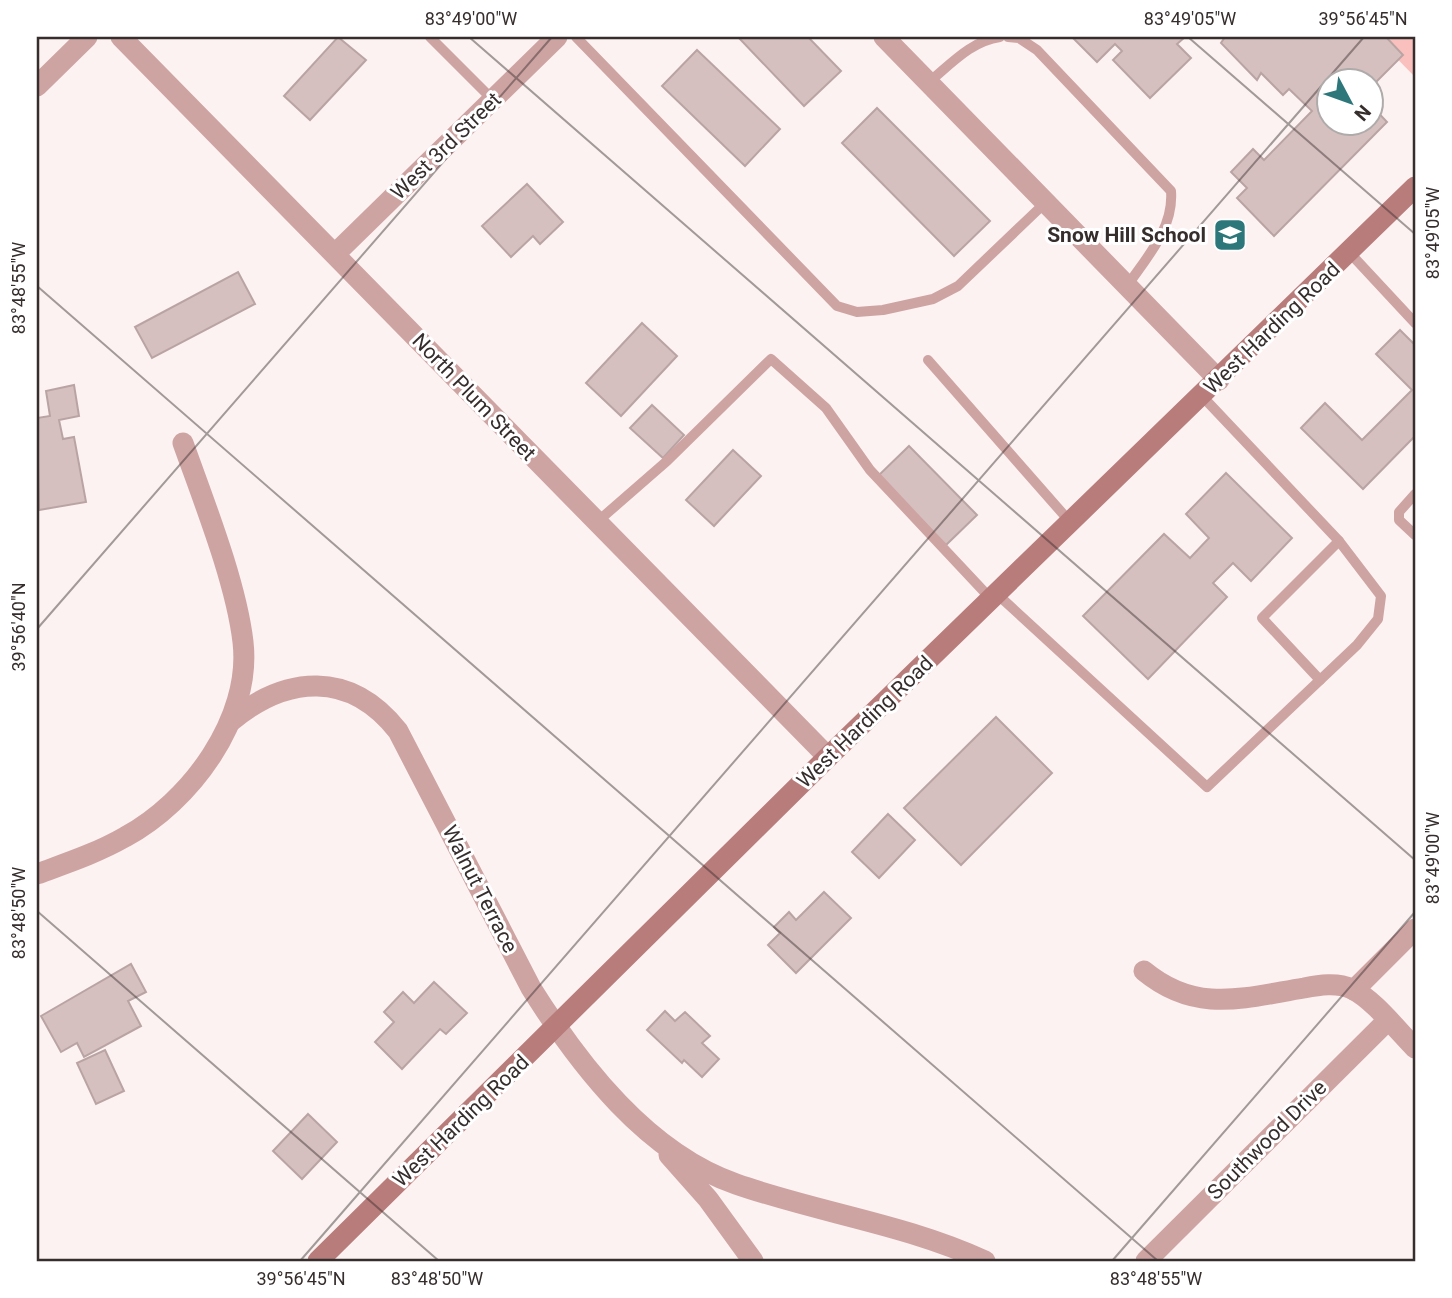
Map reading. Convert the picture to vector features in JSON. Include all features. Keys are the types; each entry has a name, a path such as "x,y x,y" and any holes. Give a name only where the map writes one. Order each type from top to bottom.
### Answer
{"street":[{"path":"37,86 87,37"},
{"name":"North Plum Street","path":"121,37 828,757"},
{"name":"West 3rd Street","path":"335,254 557,37"},
{"path":"884,37 1219,380"},
{"name":"West Harding Road","path":"318,1261 828,757 1415,187"},
{"path":"37,874 85,858 127,836 160,812 186,788 229,722 240,693 243,642 236,607 183,443"},
{"name":"Walnut Terrace","path":"229,722 269,694 315,685 342,689 363,697 382,710 398,731 531,988 556,1028 587,1067 651,1135 705,1170 735,1184 900,1228 985,1261"},
{"path":"1354,990 1415,929"},
{"path":"1144,971 1180,994 1205,1000 1233,1000 1341,985 1354,990 1415,1048"},
{"name":"Southwood Drive","path":"1146,1261 1388,1020"},
{"path":"651,1135 708,1199 753,1261"}],"lane":[{"path":"430,37 493,100"},
{"path":"576,37 837,306 857,312 883,310 933,299 957,286 985,262 1046,202"},
{"path":"929,82 969,49 987,39 1000,37"},
{"path":"1008,37 1019,38 1037,50 1171,191 1172,208 1166,228 1127,286"},
{"path":"1349,252 1415,323"},
{"path":"597,522 667,461 771,359 826,408 870,470 994,597 1207,787 1357,645 1378,619 1381,596 1339,541 1202,396"},
{"path":"928,360 1071,523"},
{"path":"1415,494 1399,512 1399,520 1415,535"},
{"path":"1320,680 1262,618 1339,541"}],"shaded area":[{"path":"1376,37 1415,37 1415,77"}],"building":[{"path":"338,37 366,60 310,120 284,96"},
{"path":"738,37 808,37 841,71 804,106"},
{"path":"1072,37 1185,37 1177,44 1191,58 1150,98 1113,60 1122,51 1115,44 1097,62"},
{"path":"1225,37 1386,37 1403,55 1386,72 1386,66 1316,66 1316,136 1373,136 1274,236 1237,198 1247,188 1231,172 1253,149 1264,160 1312,111 1289,89 1283,95 1261,73 1257,80 1221,43"},
{"path":"697,50 780,129 745,166 662,86"},
{"path":"877,108 990,221 954,256 842,143"},
{"path":"527,184 563,222 540,244 533,236 511,257 482,226"},
{"path":"238,272 255,304 152,358 135,327"},
{"path":"642,323 677,356 621,416 586,383"},
{"path":"1400,330 1415,345 1415,436 1363,489 1301,428 1325,403 1362,440 1412,390 1376,354"},
{"path":"74,385 79,416 59,420 63,439 74,437 86,502 39,510 37,418 50,416 46,391"},
{"path":"652,405 684,435 663,458 630,428"},
{"path":"909,446 977,515 946,545 878,476"},
{"path":"733,450 761,476 714,526 686,500"},
{"path":"1226,473 1292,538 1251,581 1233,563 1213,583 1227,597 1148,679 1083,616 1164,534 1190,558 1209,538 1186,514"},
{"path":"996,717 1052,773 961,865 904,808"},
{"path":"888,814 915,840 879,878 852,852"},
{"path":"824,892 851,918 796,973 768,945 780,933 774,927 789,912 796,920"},
{"path":"131,964 146,992 128,1001 141,1026 84,1057 77,1043 61,1052 41,1016"},
{"path":"434,982 467,1013 446,1034 440,1029 402,1069 375,1042 394,1022 384,1012 403,992 414,1003"},
{"path":"665,1011 675,1021 685,1012 710,1036 702,1043 719,1059 702,1077 684,1060 682,1063 647,1030"},
{"path":"105,1050 124,1091 96,1104 77,1063"},
{"path":"308,1114 337,1142 302,1179 273,1151"}],"place":[{"name":"Snow Hill School","path":"1230,235"}]}
